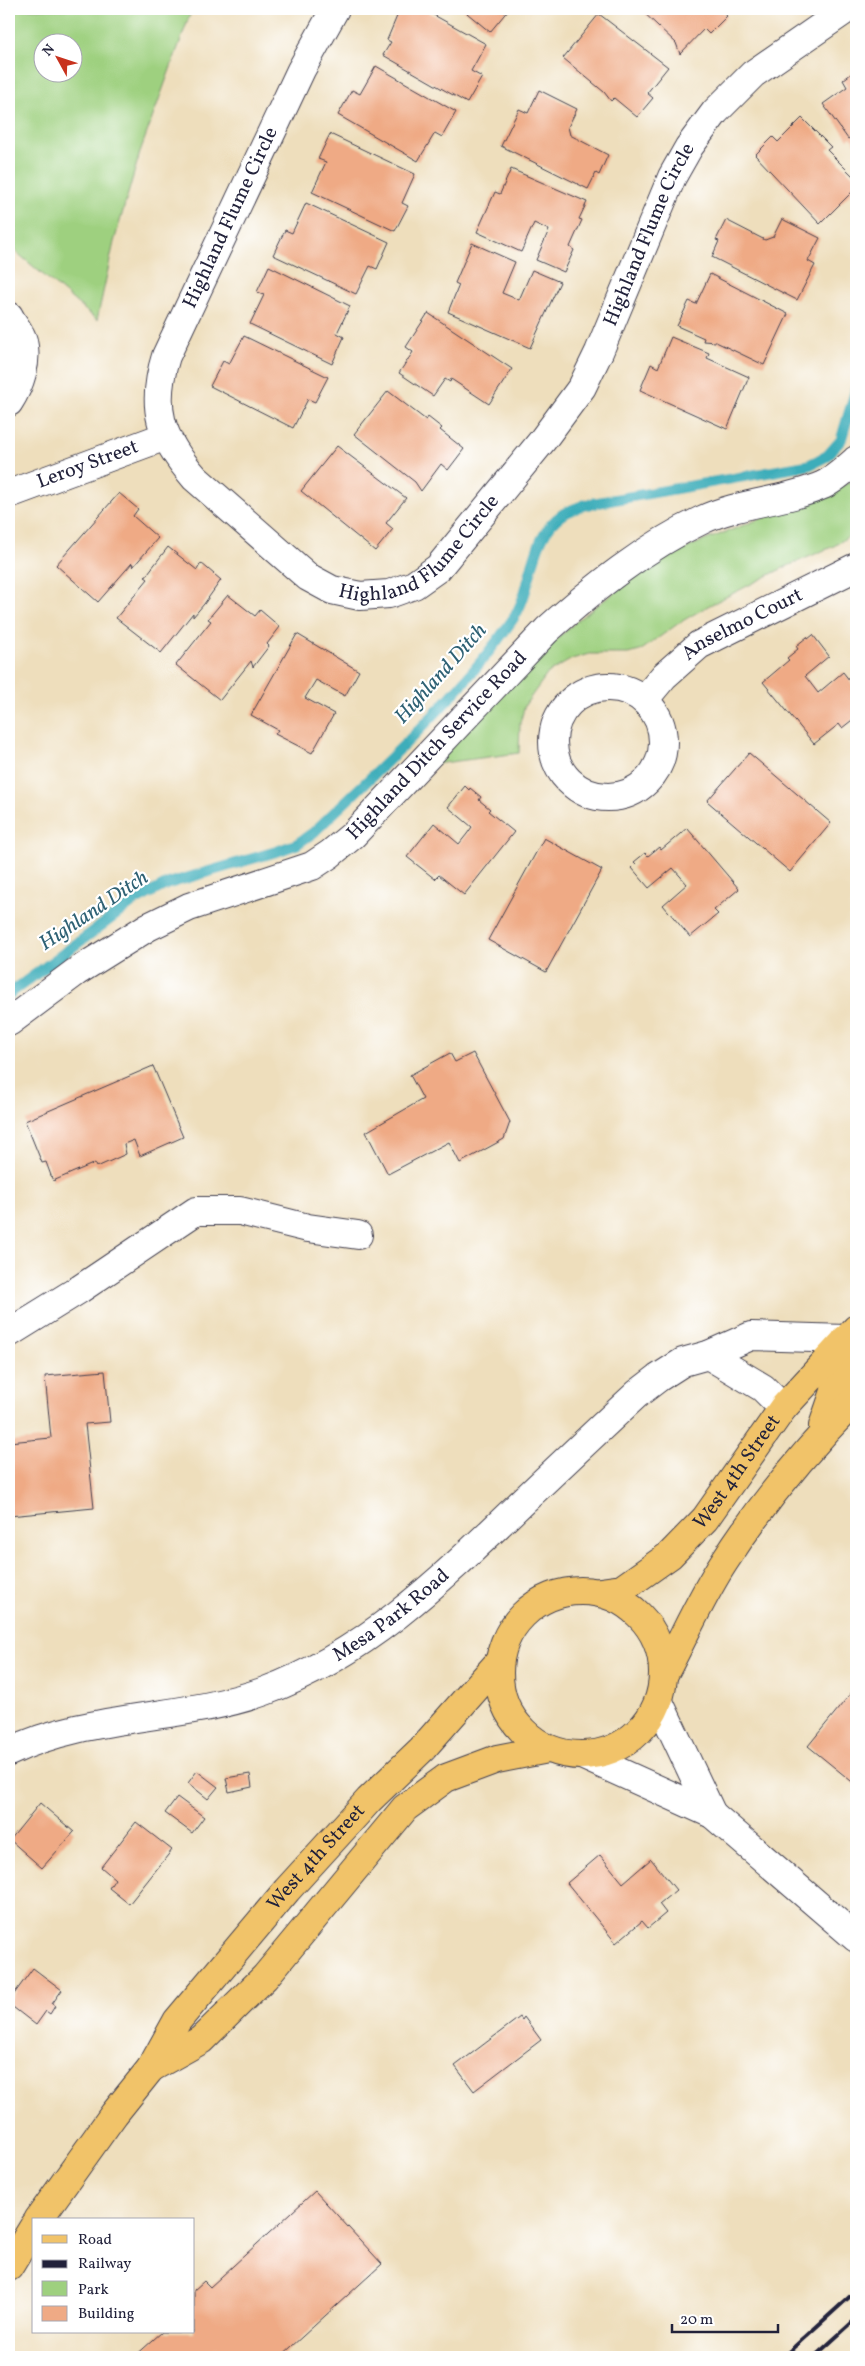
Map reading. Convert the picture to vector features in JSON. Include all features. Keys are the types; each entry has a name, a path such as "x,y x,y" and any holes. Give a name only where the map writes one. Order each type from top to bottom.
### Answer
{"main road":[{"name":"West 4th Street","path":"600,1592 622,1589 670,1555 705,1520 783,1408 851,1334"},
{"path":"819,1437 844,1365 851,1334"},
{"name":"West 4th Street","path":"664,1674 722,1564 760,1508 819,1437 856,1399"},
{"path":"572,1591 600,1592 625,1603 646,1622 660,1646 664,1674 659,1702 647,1723 629,1740 608,1752 584,1756 566,1755 548,1749 525,1735 509,1714 500,1688 500,1662 508,1635 524,1613 546,1598 572,1591"},
{"name":"West 4th Street","path":"39,2218 114,2114 152,2068 176,2021 281,1897 369,1800 422,1749 500,1662"},
{"name":"West 4th Street","path":"152,2068 201,2040 265,1977 405,1808 446,1778 497,1759 548,1749"},
{"path":"9,2267 32,2229"}],"street":[{"name":"Highland Flume Circle","path":"335,9 301,70 166,356 158,381 158,409 166,436 180,461 194,478 308,577 332,590 360,596 390,594 414,584 438,568 542,440 582,387 600,352 672,177 689,147 715,112 753,74 847,9"},
{"path":"9,316 23,340 24,365 9,402"},
{"name":"Leroy Street","path":"9,494 166,436"},
{"name":"Highland Ditch Service Road","path":"9,1022 76,972 148,926 189,907 312,866 330,854 352,835 547,630 581,599 630,563 703,520 734,510 787,498 824,484 856,460"},
{"name":"Anselmo Court","path":"644,700 664,676 700,645 856,567"},
{"path":"9,1333 80,1289 196,1212 240,1211 308,1228 358,1235"},
{"name":"Mesa Park Road","path":"9,1752 49,1737 238,1699 295,1680 369,1636 426,1592 637,1394 683,1362 708,1355 751,1336 851,1334"},
{"path":"708,1355 763,1388 783,1408"},
{"path":"659,1702 712,1814"},
{"path":"584,1756 712,1814 856,1938"}],"green space":[{"path":"9,9 192,9 141,149 114,242 97,320 9,246"},
{"path":"856,478 855,532 834,546 783,568 708,606 679,623 640,651 628,654 589,654 572,659 548,673 525,705 520,723 519,753 435,764 548,647 580,618 653,564 698,543 839,488"}],"building":[{"path":"400,9 423,9 486,44 471,71 482,77 467,103 383,55 391,42 387,40"},
{"path":"462,9 509,9 490,32"},
{"path":"640,9 720,9 727,16 709,34 704,29 680,54 676,43"},
{"path":"599,14 668,67 647,93 653,98 637,117 614,98 611,101 604,92 563,58"},
{"path":"376,66 456,112 442,137 435,133 418,161 338,115 352,90 360,94"},
{"path":"856,70 856,145 851,137 848,139 823,104 847,87 843,80"},
{"path":"539,90 577,109 568,127 570,135 608,155 599,175 596,173 588,189 501,146 519,109 528,113"},
{"path":"802,118 831,147 827,150 856,179 856,188 820,224 755,155 773,137 778,142"},
{"path":"330,134 415,174 402,203 408,206 395,231 312,192 326,162 318,159"},
{"path":"511,169 587,202 579,219 582,220 570,247 574,250 564,272 536,260 549,230 534,223 521,252 477,232 495,192 500,194"},
{"path":"306,203 389,242 377,269 370,266 356,294 273,255 285,230 292,233"},
{"path":"782,219 820,238 808,261 815,265 797,300 712,257 719,241 716,240 726,220 765,240 773,237"},
{"path":"472,243 515,262 502,293 519,300 532,270 560,282 530,348 448,312 459,285 455,283"},
{"path":"269,266 350,306 337,333 344,337 332,364 250,324 264,295 257,292"},
{"path":"710,274 788,314 764,365 716,342 703,341 704,338 677,326 689,301 696,304"},
{"path":"428,313 512,369 489,404 451,379 450,382 445,379 433,396 399,373 413,352 406,347"},
{"path":"244,336 328,377 315,402 308,399 293,428 210,386 223,361 229,364"},
{"path":"671,337 709,353 707,358 749,377 727,429 640,390 651,364 658,368"},
{"path":"388,391 426,420 428,417 442,428 440,430 464,449 448,470 441,464 421,491 415,482 354,434"},
{"path":"337,446 406,498 386,523 393,529 375,551 301,491"},
{"path":"119,493 138,509 133,516 158,538 133,567 132,563 98,602 56,565"},
{"path":"168,547 197,570 201,563 221,580 204,604 193,617 193,613 161,653 116,618 148,579 145,577"},
{"path":"228,595 255,616 260,610 280,627 267,644 269,646 253,667 251,661 220,700 176,665 211,621 208,619"},
{"path":"297,634 359,671 345,696 316,680 305,698 334,714 312,753 275,734 278,730 251,715"},
{"path":"813,635 829,656 805,676 818,693 843,672 856,689 856,717 842,728 839,724 814,744 763,682 789,660 787,658 798,649 796,646 807,637 808,639"},
{"path":"749,753 831,823 790,872 707,801"},
{"path":"465,786 481,797 479,800 490,809 488,811 514,832 464,895 439,875 435,879 407,857 434,823 459,844 472,827 448,807"},
{"path":"687,828 739,889 714,910 718,914 690,937 663,905 687,884 673,868 649,888 632,868 636,864 634,862 645,853 648,856 659,847 661,850"},
{"path":"544,838 602,870 546,972 488,940"},
{"path":"450,1053 455,1062 473,1053 510,1122 504,1139 460,1163 449,1142 388,1174 366,1132 423,1099 410,1075"},
{"path":"153,1066 183,1137 140,1156 134,1140 124,1144 126,1154 97,1167 95,1163 53,1181 46,1162 42,1163 25,1121"},
{"path":"105,1371 110,1422 85,1424 94,1508 9,1516 9,1442 51,1438 45,1376"},
{"path":"856,1687 856,1785 808,1746"},
{"path":"197,1771 218,1787 208,1799 188,1783"},
{"path":"250,1774 252,1787 229,1792 226,1778"},
{"path":"177,1797 204,1817 192,1833 165,1813"},
{"path":"40,1803 74,1832 42,1868 10,1840"},
{"path":"136,1822 172,1850 129,1904 109,1888 115,1879 101,1867"},
{"path":"600,1855 623,1883 651,1859 676,1890 659,1904 666,1913 648,1928 642,1921 616,1943 567,1883"},
{"path":"33,1968 62,1990 52,2004 55,2006 50,2014 46,2011 36,2025 9,2004 9,2001"},
{"path":"520,2017 522,2020 524,2017 541,2040 474,2091 455,2066"},
{"path":"315,2191 382,2264 280,2357 134,2357 160,2334 195,2334 195,2289 204,2281 210,2287"}],"waterway":[{"name":"Highland Ditch","path":"9,994 133,902 167,884 297,844 314,832 419,730 468,677 491,648 513,619 520,606 544,535 563,514 584,505 809,465 827,456 841,440 856,389"}],"railway":[{"path":"783,2357 856,2291"},
{"path":"814,2357 856,2319"}]}
